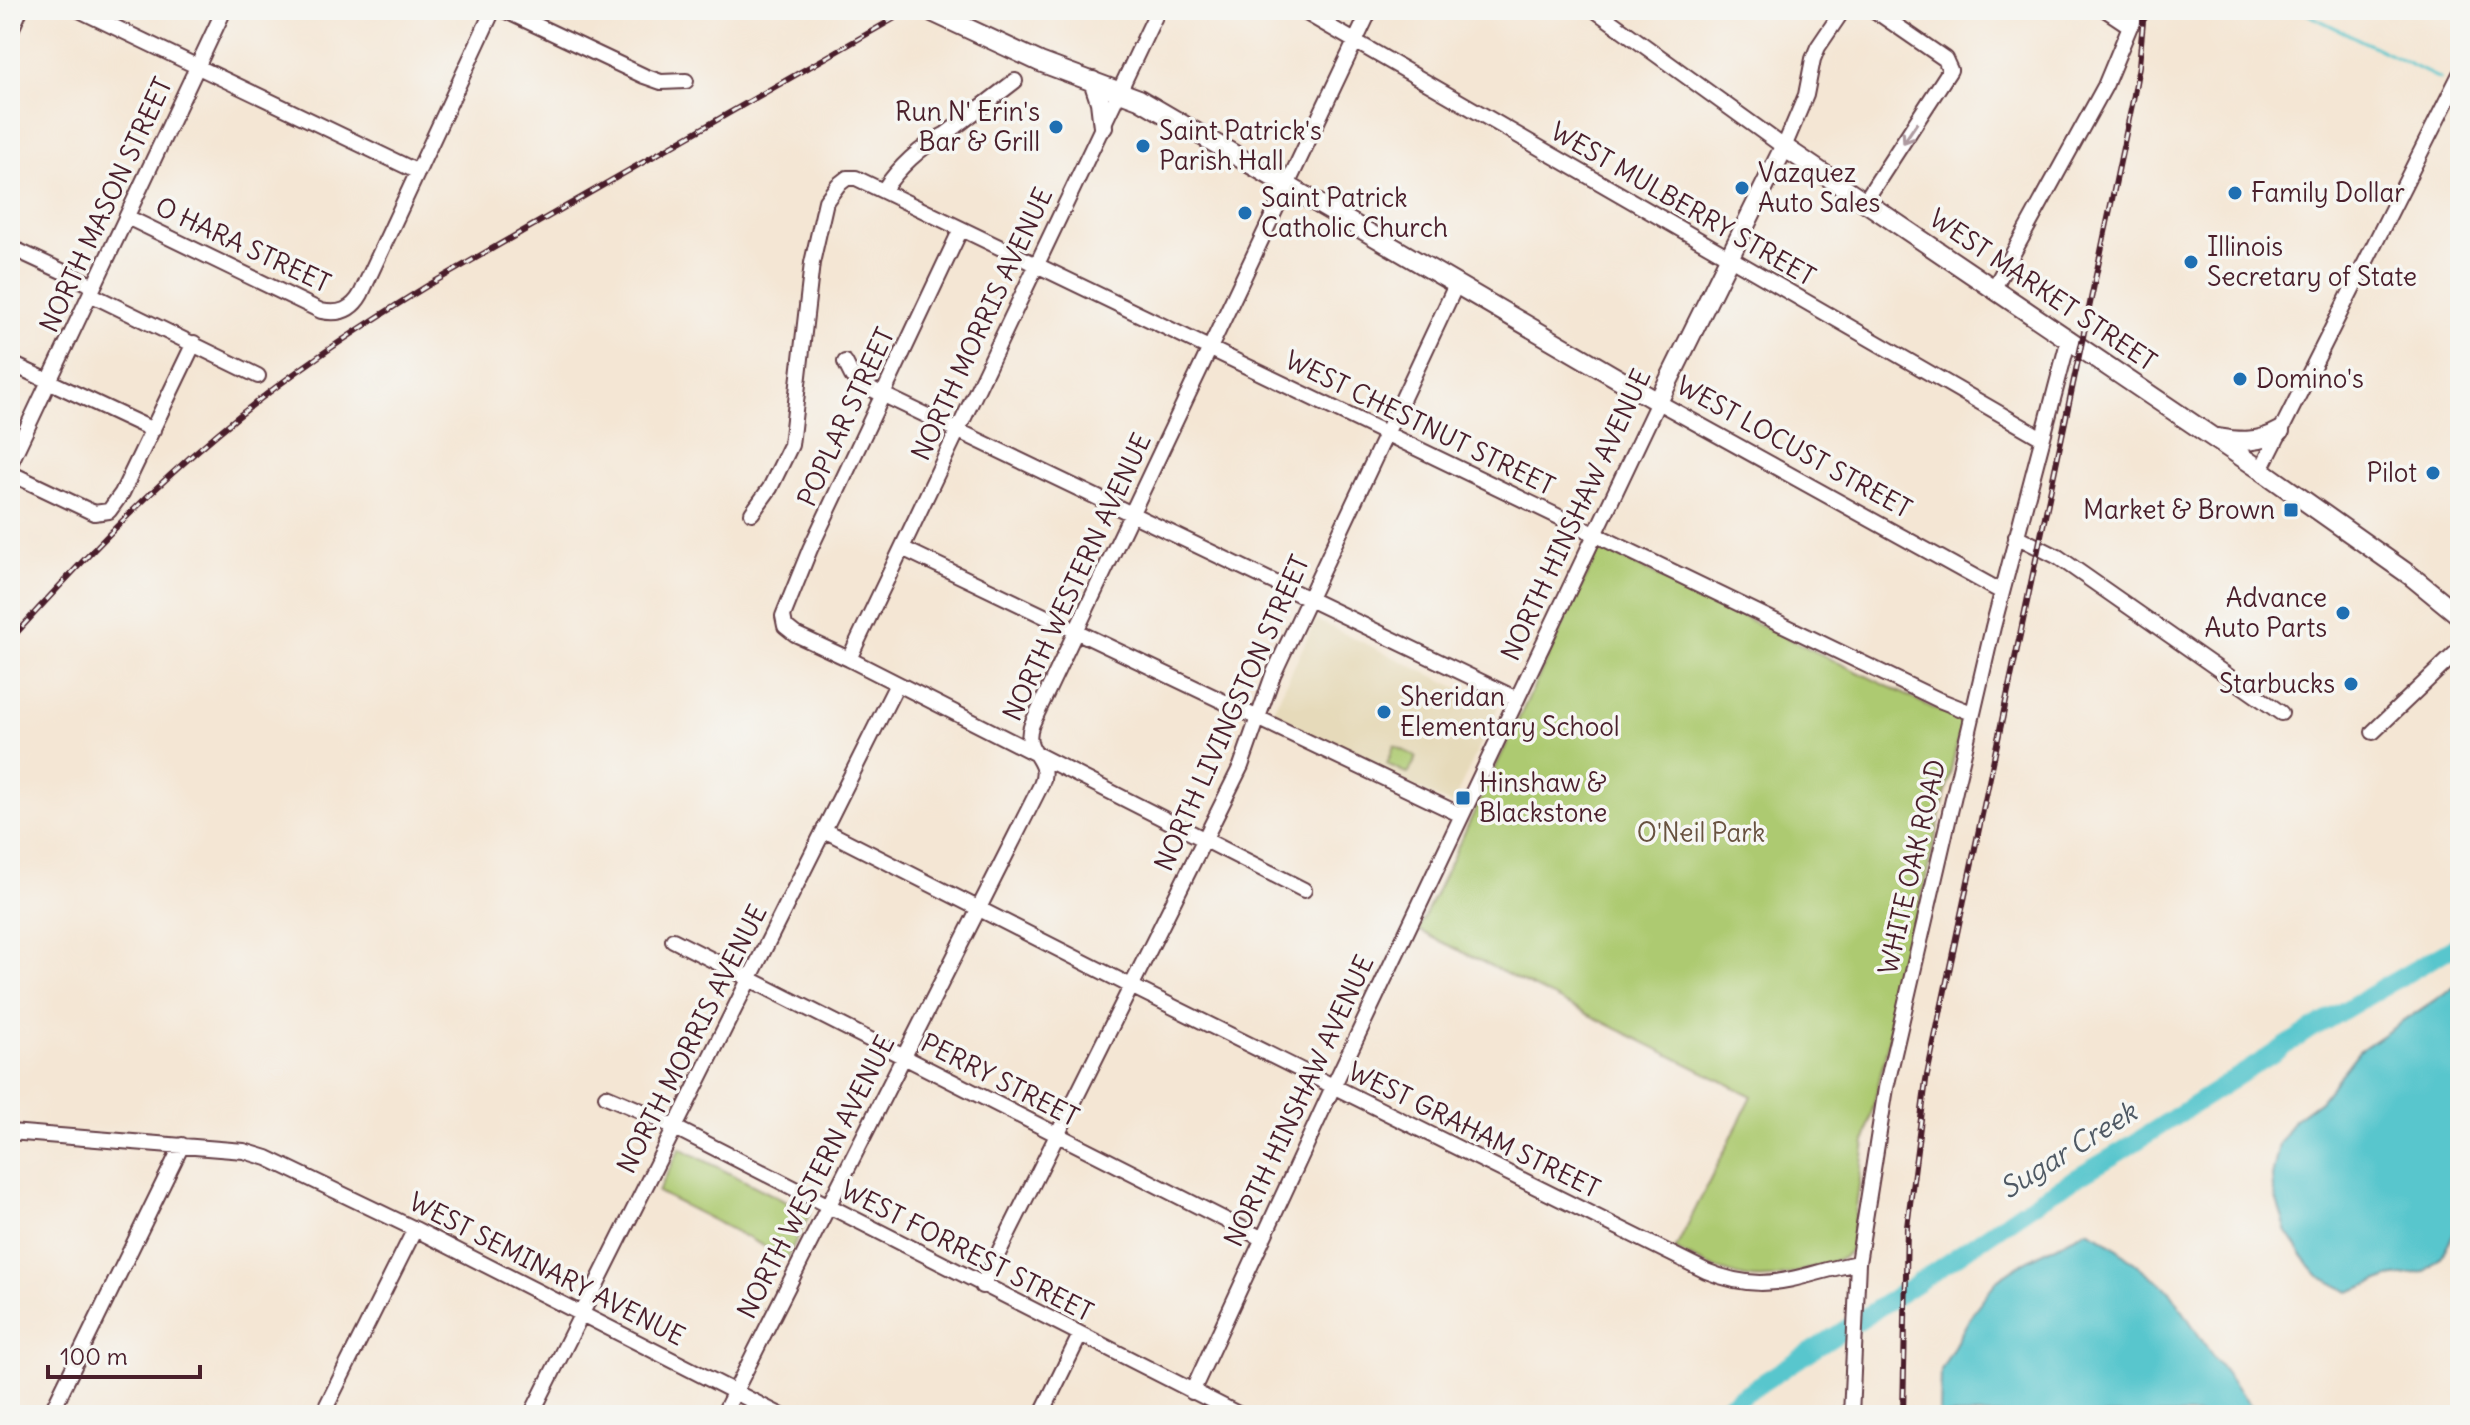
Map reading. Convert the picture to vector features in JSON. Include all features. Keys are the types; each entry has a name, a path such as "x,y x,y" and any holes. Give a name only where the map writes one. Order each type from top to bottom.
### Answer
{"main road":[{"name":"WEST LOCUST STREET","path":"928,10 1040,62 1139,99 1658,402"},
{"path":"1085,78 1100,102 1103,127"},
{"name":"WEST MARKET STREET","path":"1784,147 2069,338 2456,608"},
{"name":"NORTH HINSHAW AVENUE","path":"1658,402 1784,147"},
{"path":"2212,437 2265,440 2280,431"}],"street":[{"path":"10,32 20,10"},
{"path":"79,10 418,172 493,10"},
{"name":"NORTH MASON STREET","path":"10,464 224,10"},
{"path":"504,10 644,76 661,82 686,81"},
{"name":"NORTH MORRIS AVENUE","path":"849,659 1158,10"},
{"name":"WEST MULBERRY STREET","path":"1301,10 2042,438"},
{"name":"NORTH WESTERN AVENUE","path":"723,1415 1045,776 1027,735 1370,10"},
{"name":"WEST MARKET STREET","path":"1595,10 1784,147"},
{"name":"NORTH HINSHAW AVENUE","path":"1784,147 1806,95 1818,47 1843,10"},
{"path":"1865,201 1947,76 1949,67 1945,59 1874,10"},
{"path":"2106,10 2130,26"},
{"path":"1994,288 2105,86 2130,26 2144,10"},
{"path":"2261,470 2460,74"},
{"path":"883,191 894,174 934,139 946,134 1015,81"},
{"name":"O HARA STREET","path":"127,217 321,311 340,312 354,304 361,294 418,172"},
{"name":"WEST CHESTNUT STREET","path":"752,513 770,488 791,445 812,263 819,228 831,192 847,178 856,178 1939,700 1972,713"},
{"name":"POPLAR STREET","path":"849,659 795,634 782,619 961,229"},
{"path":"10,247 258,376"},
{"name":"NORTH LIVINGSTON STREET","path":"982,1286 1241,766 1273,675 1456,285"},
{"name":"WHITE OAK ROAD","path":"1851,1415 1858,1263 1886,1088 1972,713 2069,338"},
{"path":"10,473 94,513 105,513 114,507 194,343"},
{"path":"845,362 857,381 1517,699"},
{"path":"10,363 153,430"},
{"name":"NORTH HINSHAW AVENUE","path":"1192,1392 1658,402"},
{"name":"WEST LOCUST STREET","path":"1658,402 2002,592"},
{"path":"2016,536 2058,557 2281,713"},
{"path":"902,548 1461,815"},
{"path":"2373,732 2460,649"},
{"path":"849,659 1304,890"},
{"name":"NORTH MORRIS AVENUE","path":"531,1415 897,684"},
{"name":"WEST GRAHAM STREET","path":"824,830 1333,1087 1729,1281 1743,1284 1783,1282 1858,1263"},
{"name":"PERRY STREET","path":"673,940 1263,1239"},
{"name":"WEST FORREST STREET","path":"606,1096 1240,1415"},
{"name":"WEST SEMINARY AVENUE","path":"12,1137 182,1145 256,1154 415,1229 780,1415"},
{"path":"50,1415 182,1145"},
{"path":"322,1415 415,1229"},
{"path":"1041,1415 1080,1335"}],"shaded area":[{"name":"Sheridan Elementary School","path":"1316,620 1498,707 1452,805 1270,717"}],"green space":[{"name":"O'Neil Park","path":"1600,548 1962,722 1865,1142 1850,1251 1843,1258 1794,1273 1757,1279 1745,1277 1675,1250 1752,1096 1418,930"},
{"path":"1394,746 1417,757 1408,774 1387,764"},
{"path":"680,1148 810,1214 787,1258 658,1192"}],"water":[{"path":"2460,983 2459,1223 2441,1257 2424,1272 2389,1277 2349,1292 2319,1276 2287,1232 2273,1189 2272,1177 2279,1144 2294,1120 2320,1101 2359,1051"},
{"path":"2087,1230 2103,1238 2170,1291 2209,1351 2257,1415 1940,1415 1941,1370 1973,1312 1998,1279 2022,1263"}],"waterway":[{"path":"2299,10 2440,79"},
{"name":"Sugar Creek","path":"1712,1415 1928,1276 2042,1198 2120,1152 2310,1030 2460,943"}],"railway":[{"path":"10,640 84,560 189,458 242,413 319,356 427,286 909,10"},
{"path":"1903,1415 1907,1227 1926,1080 2133,100 2144,10"}],"place":[{"name":"Run N' Erin's Bar & Grill","path":"1056,127"},
{"name":"Saint Patrick's Parish Hall","path":"1143,146"},
{"name":"Vazquez Auto Sales","path":"1742,188"},
{"name":"Family Dollar","path":"2235,193"},
{"name":"Saint Patrick Catholic Church","path":"1245,213"},
{"name":"Illinois Secretary of State","path":"2191,262"},
{"name":"Domino's","path":"2240,379"},
{"name":"Pilot","path":"2433,473"},
{"name":"Market & Brown","path":"2291,510"},
{"name":"Advance Auto Parts","path":"2343,613"},
{"name":"Starbucks","path":"2351,684"},
{"name":"Sheridan Elementary School","path":"1384,712"},
{"name":"Hinshaw & Blackstone","path":"1463,798"}]}
